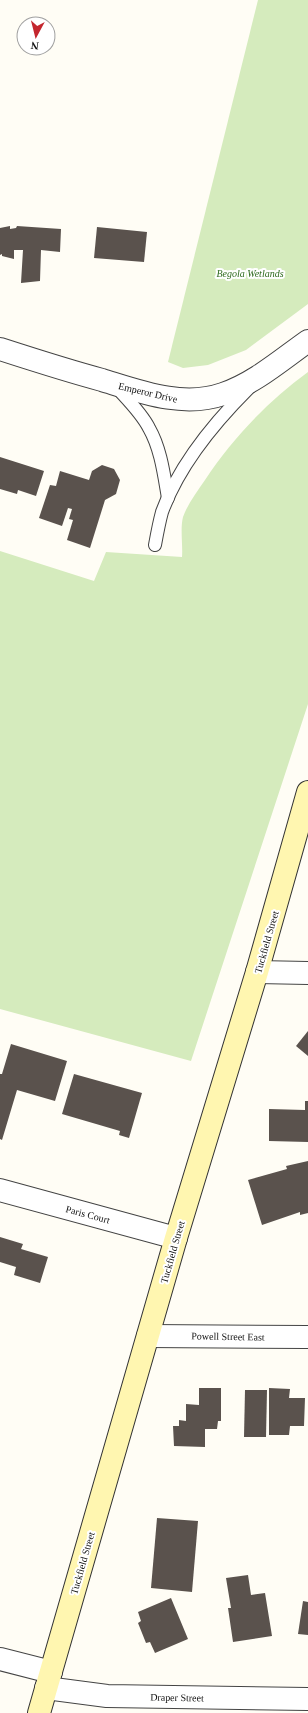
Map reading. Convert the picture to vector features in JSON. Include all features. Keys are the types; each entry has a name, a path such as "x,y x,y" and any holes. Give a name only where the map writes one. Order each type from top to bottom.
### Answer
{"main road":[{"name":"Tuckfield Street","path":"39,1713 176,1238 257,972 308,792"}],"street":[{"name":"Emperor Drive","path":"0,349 114,384 158,396 184,400 202,399 223,394 244,386 308,341"},
{"path":"257,972 308,973"},
{"name":"Paris Court","path":"0,1190 176,1238"},
{"name":"Powell Street East","path":"148,1336 308,1337"},
{"name":"Draper Street","path":"0,1660 49,1680 107,1696 308,1699"}],"lane":[{"path":"155,545 162,513 179,475 202,442 235,402 266,371"},
{"path":"114,384 132,403 150,428 161,459 168,498"}],"green space":[{"name":"Begola Wetlands","path":"258,0 308,0 308,304 246,350 208,365 183,368 168,362"},
{"path":"308,372 308,704 191,1061 0,1009 0,551 94,581 106,552 182,557 183,517 187,507 196,493 239,435 279,395"}],"building":[{"path":"10,226 10,229 16,228 17,226 61,229 60,252 41,250 40,281 21,283 23,250 14,250 14,259 2,256 2,254 0,255 0,228"},
{"path":"97,227 147,232 144,262 94,258"},
{"path":"0,457 44,471 36,496 18,490 17,494 0,489"},
{"path":"102,465 114,469 120,480 116,494 105,500 90,548 67,540 73,520 69,519 72,509 68,508 62,526 39,518 50,485 56,486 60,471 89,480 92,471"},
{"path":"308,1031 308,1056 296,1046"},
{"path":"11,1044 67,1061 55,1101 17,1090 2,1140 0,1139 0,1074 2,1074"},
{"path":"74,1074 142,1093 129,1138 119,1135 120,1131 62,1114"},
{"path":"305,1101 308,1101 308,1142 269,1141 269,1109 305,1110"},
{"path":"308,1161 308,1213 300,1215 300,1212 262,1225 248,1180 287,1169 286,1166"},
{"path":"0,1237 23,1244 21,1249 48,1257 40,1283 14,1275 16,1267 0,1262"},
{"path":"199,1388 221,1388 221,1421 218,1421 217,1429 205,1429 205,1447 174,1446 173,1426 179,1426 179,1420 186,1421 186,1404 199,1405"},
{"path":"269,1388 290,1389 289,1398 305,1398 304,1426 290,1426 289,1435 269,1435"},
{"path":"245,1390 267,1390 266,1437 244,1437"},
{"path":"157,1518 198,1521 192,1592 151,1588"},
{"path":"248,1575 251,1595 265,1593 272,1636 233,1642 228,1608 231,1608 226,1578"},
{"path":"171,1598 188,1639 155,1653 150,1642 146,1643 138,1623 141,1621 138,1612"},
{"path":"303,1601 308,1602 308,1635 298,1634"}]}
